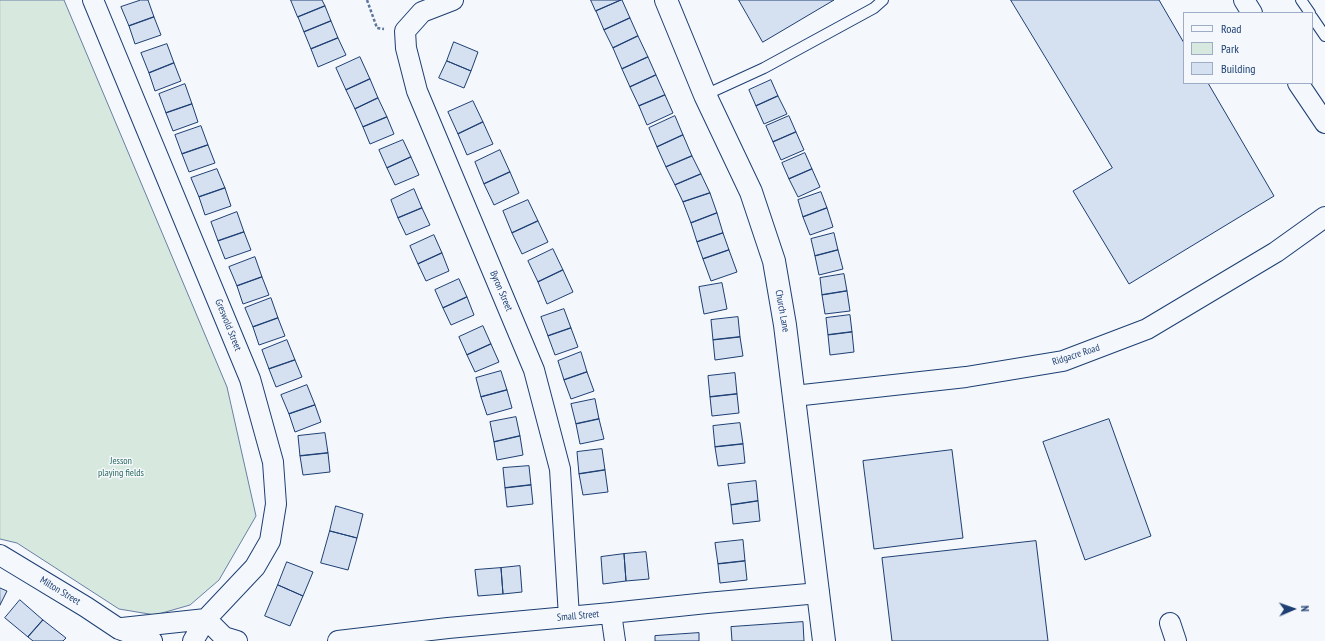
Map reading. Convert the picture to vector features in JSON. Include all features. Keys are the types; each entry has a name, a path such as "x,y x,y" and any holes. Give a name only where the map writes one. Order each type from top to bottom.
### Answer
{"main road":[{"name":"Church Lane","path":"666,0 705,95 751,192 774,261 785,325 824,641"}],"street":[{"name":"Greswold Street","path":"93,0 250,378 273,462 276,504 270,541 255,568 206,620 192,641"},
{"path":"405,31 422,12 453,0"},
{"path":"1244,0 1251,12"},
{"name":"Byron Street","path":"405,31 406,48 417,91 534,370 560,469 569,617"},
{"path":"1299,84 1325,123"},
{"name":"Ridgacre Road","path":"794,396 966,377 1063,361 1147,329 1276,252 1325,217"},
{"name":"Milton Street","path":"0,555 86,607 123,635 152,641"},
{"name":"Small Street","path":"338,641 449,635 569,617 707,603 819,594"},
{"path":"611,613 615,641"},
{"path":"123,635 206,620 224,637 237,641"}],"lane":[{"path":"705,95 764,68 874,8 883,0"},
{"path":"1301,0 1309,12"},
{"path":"1313,18 1325,36"}],"path":[{"path":"367,0 378,28 405,31"}],"green space":[{"name":"Jesson playing fields","path":"0,0 64,0 227,387 256,516 219,580 190,605 155,615 119,609 17,543 0,539"}],"building":[{"path":"141,0 148,0 154,17 129,26 121,7"},
{"path":"291,0 322,0 325,6 298,17"},
{"path":"591,0 621,0 596,11"},
{"path":"621,0 630,18 604,30 596,11"},
{"path":"739,0 834,0 763,42"},
{"path":"1011,0 1159,0 1183,41 1183,84 1209,84 1274,196 1129,284 1073,191 1112,168"},
{"path":"325,6 331,21 304,32 298,17"},
{"path":"154,17 161,35 135,44 129,26"},
{"path":"630,18 638,36 613,48 604,30"},
{"path":"331,21 338,38 311,49 304,32"},
{"path":"638,36 648,57 622,69 613,48"},
{"path":"338,38 346,55 318,67 311,49"},
{"path":"454,42 478,52 471,71 447,61"},
{"path":"167,44 174,63 149,73 141,53"},
{"path":"360,57 370,79 346,90 336,68"},
{"path":"648,57 656,75 630,87 622,69"},
{"path":"447,61 471,71 464,88 439,78"},
{"path":"174,63 181,81 155,91 149,73"},
{"path":"656,75 665,95 639,106 630,87"},
{"path":"370,79 378,98 355,109 346,90"},
{"path":"771,80 778,96 756,106 749,90"},
{"path":"185,84 192,104 166,113 159,94"},
{"path":"665,95 673,113 647,125 639,106"},
{"path":"778,96 787,114 764,124 756,106"},
{"path":"378,98 387,117 363,127 355,109"},
{"path":"473,101 483,122 458,134 448,112"},
{"path":"192,104 198,122 173,131 166,113"},
{"path":"675,116 683,135 657,147 649,128"},
{"path":"789,116 796,132 773,142 766,126"},
{"path":"387,117 394,134 370,144 363,127"},
{"path":"483,122 493,144 467,155 458,134"},
{"path":"201,126 208,145 182,154 175,135"},
{"path":"796,132 804,150 781,160 773,142"},
{"path":"683,135 692,156 666,167 657,147"},
{"path":"403,140 411,157 387,168 379,150"},
{"path":"208,145 215,163 189,172 182,154"},
{"path":"500,150 510,172 484,184 475,162"},
{"path":"805,153 812,169 789,179 782,163"},
{"path":"692,156 701,174 675,185 666,167"},
{"path":"411,157 419,175 395,185 387,168"},
{"path":"217,169 225,188 199,197 191,178"},
{"path":"812,169 820,187 798,197 789,179"},
{"path":"510,172 519,193 494,205 484,184"},
{"path":"701,174 710,193 683,202 675,185"},
{"path":"225,188 231,206 205,215 199,197"},
{"path":"414,189 422,208 398,218 391,200"},
{"path":"821,192 827,208 803,217 798,200"},
{"path":"710,193 717,213 691,223 683,202"},
{"path":"528,200 538,221 512,233 503,211"},
{"path":"422,208 430,225 406,235 398,218"},
{"path":"827,208 833,227 810,235 803,217"},
{"path":"237,212 244,232 218,241 211,222"},
{"path":"717,213 723,233 697,242 691,223"},
{"path":"538,221 548,242 522,254 512,233"},
{"path":"244,232 251,250 225,259 218,241"},
{"path":"723,233 729,250 703,259 697,242"},
{"path":"834,233 838,250 815,256 811,239"},
{"path":"434,235 442,253 418,264 410,246"},
{"path":"553,249 563,270 538,282 528,261"},
{"path":"729,250 737,272 711,281 703,259"},
{"path":"838,250 843,269 819,275 815,256"},
{"path":"442,253 449,271 426,281 418,264"},
{"path":"255,257 262,277 237,286 229,267"},
{"path":"563,270 573,292 547,304 538,282"},
{"path":"844,274 847,291 822,295 820,278"},
{"path":"262,277 269,295 243,304 237,286"},
{"path":"459,279 467,297 443,308 435,290"},
{"path":"722,283 727,309 704,314 699,287"},
{"path":"847,291 850,311 825,314 822,295"},
{"path":"467,297 474,315 451,325 443,308"},
{"path":"271,298 278,318 253,327 245,308"},
{"path":"564,309 571,328 548,336 541,317"},
{"path":"850,315 852,332 828,335 826,318"},
{"path":"738,317 740,337 713,340 711,320"},
{"path":"278,318 285,336 259,345 253,327"},
{"path":"483,326 491,344 467,355 459,337"},
{"path":"571,328 578,347 555,355 548,336"},
{"path":"852,332 854,352 830,355 828,335"},
{"path":"740,337 743,356 715,360 713,340"},
{"path":"287,340 295,360 269,369 262,350"},
{"path":"491,344 499,362 475,372 467,355"},
{"path":"581,352 587,372 564,380 558,361"},
{"path":"295,360 302,377 276,387 269,369"},
{"path":"501,371 507,390 481,397 476,378"},
{"path":"587,372 594,391 571,399 564,380"},
{"path":"735,373 737,394 710,397 708,376"},
{"path":"307,385 315,405 289,414 281,395"},
{"path":"507,390 512,408 487,415 481,397"},
{"path":"737,394 739,413 712,416 710,397"},
{"path":"595,399 599,419 576,424 571,404"},
{"path":"315,405 321,422 295,432 289,414"},
{"path":"516,417 520,436 494,442 490,422"},
{"path":"599,419 604,439 580,444 576,424"},
{"path":"1109,419 1151,536 1085,560 1043,442"},
{"path":"740,423 743,444 715,447 713,426"},
{"path":"325,433 328,453 300,456 298,436"},
{"path":"520,436 523,455 497,460 494,442"},
{"path":"743,444 745,463 718,466 715,447"},
{"path":"602,449 605,470 579,474 577,452"},
{"path":"952,450 963,538 874,549 863,461"},
{"path":"328,453 330,472 303,475 300,456"},
{"path":"529,466 531,485 505,488 503,468"},
{"path":"605,470 608,492 583,495 579,474"},
{"path":"756,481 758,501 731,505 728,484"},
{"path":"531,485 533,504 507,507 505,488"},
{"path":"758,501 760,521 733,524 731,505"},
{"path":"336,506 363,514 357,538 330,531"},
{"path":"330,531 357,538 348,570 321,563"},
{"path":"743,540 745,561 718,564 715,543"},
{"path":"1036,541 1048,641 892,641 882,558"},
{"path":"646,552 649,579 626,581 624,554"},
{"path":"624,554 626,581 603,584 601,557"},
{"path":"745,561 747,580 720,583 718,564"},
{"path":"287,562 313,572 303,596 278,585"},
{"path":"520,566 522,592 503,594 501,568"},
{"path":"501,568 503,594 478,596 475,570"},
{"path":"278,585 303,596 290,626 265,616"},
{"path":"0,588 7,591 0,605"},
{"path":"20,600 43,620 28,637 5,618"},
{"path":"43,620 66,638 63,641 33,641 28,637"},
{"path":"803,622 804,641 732,641 731,627"},
{"path":"699,633 699,641 655,641 655,636"}]}
